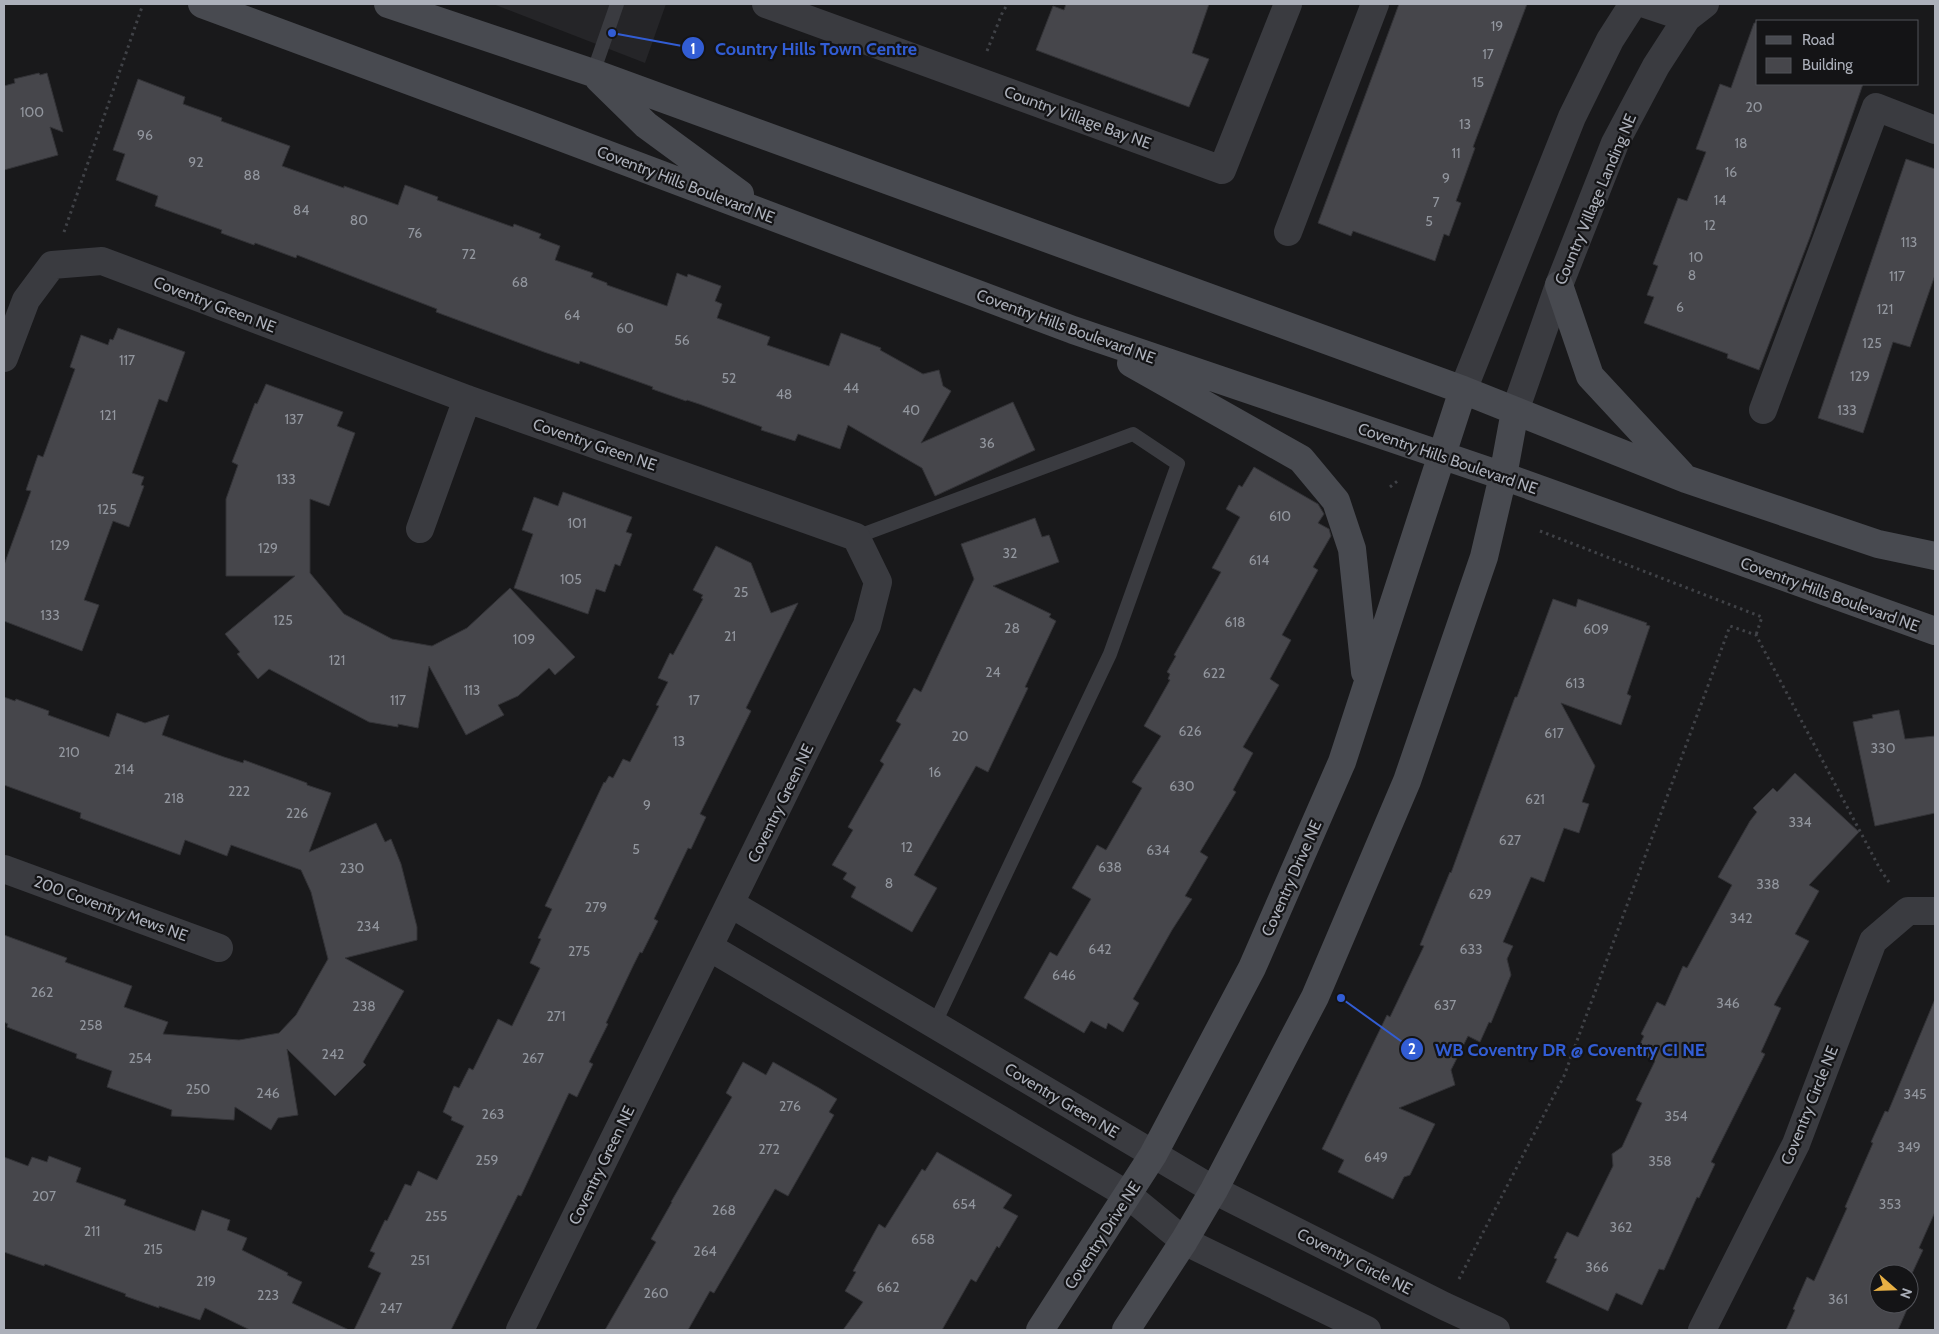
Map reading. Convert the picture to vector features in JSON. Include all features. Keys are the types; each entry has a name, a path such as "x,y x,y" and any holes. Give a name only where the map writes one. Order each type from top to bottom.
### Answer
{"street":[{"name":"Coventry Hills Boulevard NE","path":"202,4 1073,330 1503,476 1935,631"},
{"path":"388,4 593,73 1463,390 1686,479 1878,544 1935,556"},
{"name":"Country Village Bay NE","path":"766,4 1222,170 1288,4"},
{"path":"1288,232 1375,4"},
{"path":"1463,390 1572,116 1610,40 1633,4"},
{"path":"1645,4 1691,8"},
{"name":"Country Village Landing NE","path":"1515,411 1559,285 1615,143 1656,66 1691,8"},
{"path":"593,73 646,125 768,215"},
{"path":"1763,410 1876,107 1935,130"},
{"name":"Coventry Green NE","path":"52,265 102,261 467,399 856,537 878,582 867,625 520,1330"},
{"path":"4,358 26,300 52,265"},
{"path":"1559,285 1590,376 1686,479"},
{"path":"1073,330 1301,459 1336,501 1352,549 1366,682"},
{"name":"Coventry Drive NE","path":"1040,1330 1154,1154 1252,968 1342,762 1366,682 1463,390"},
{"path":"420,529 467,399"},
{"path":"1126,1330 1184,1241 1214,1190 1315,997 1406,781 1484,557 1503,476 1515,411"},
{"name":"200 Coventry Mews NE","path":"4,869 219,948"},
{"name":"Coventry Green NE","path":"731,904 1214,1190"},
{"path":"1908,912 1935,911"},
{"name":"Coventry Circle NE","path":"1702,1330 1796,1144 1873,941 1908,912"},
{"path":"710,947 1128,1195 1184,1241 1367,1330"},
{"name":"Coventry Circle NE","path":"1214,1190 1444,1306 1496,1330"}],"lane":[{"path":"593,73 617,4"},
{"path":"856,537 1133,434 1178,464 1110,654 934,1024"}],"path":[{"path":"52,265 143,4"},
{"path":"975,80 1003,11 1008,4"},
{"path":"1540,531 1762,617 1756,636"},
{"path":"1444,1306 1564,1076 1730,626 1756,636 1880,869 1908,912"}],"shaded area":[{"path":"493,4 666,4 645,63"}],"building":[{"path":"1066,4 1209,4 1192,53 1209,59 1189,107 1036,50 1053,6 1064,10"},
{"path":"1399,4 1527,4 1473,147 1475,148 1456,201 1461,203 1449,236 1444,234 1435,261 1353,231 1351,236 1318,223"},
{"path":"1754,23 1756,23 1756,85 1863,85 1810,237 1759,370 1727,358 1728,354 1644,323 1654,297 1647,295 1658,266 1653,264 1678,198 1687,201 1706,152 1696,149 1720,84 1731,88"},
{"path":"39,73 40,75 47,73 63,132 50,127 58,155 4,170 4,86 15,83 14,79"},
{"path":"138,79 185,97 183,104 222,118 221,121 290,146 282,166 398,205 405,185 438,197 437,200 513,227 514,224 541,234 539,238 560,246 555,260 593,273 591,277 607,283 607,285 667,306 677,273 687,277 688,274 721,286 715,301 722,304 717,318 770,337 767,345 829,366 841,333 881,348 880,350 923,374 939,370 943,386 951,391 921,443 1013,402 1035,450 935,496 922,468 848,425 840,449 798,434 795,441 761,430 762,427 652,389 653,387 580,361 579,364 544,352 436,312 437,309 297,255 296,258 255,243 254,245 221,233 222,230 155,206 158,196 116,180 125,154 113,150"},
{"path":"1906,159 1935,169 1935,275 1910,347 1893,342 1863,433 1818,418"},
{"path":"118,328 185,352 167,402 159,399 132,473 144,477 141,485 144,486 129,527 113,521 84,600 99,605 82,651 4,621 4,565 31,491 26,490 38,455 43,457 75,369 70,367 81,335 108,345 110,339 113,340"},
{"path":"266,384 343,412 337,426 355,433 329,506 310,499 310,573 344,614 392,639 432,646 467,628 510,588 575,657 555,675 549,668 518,696 498,705 504,715 466,735 429,666 418,728 398,724 398,727 369,722 269,669 258,679 237,654 240,652 225,634 295,576 226,576 226,499 238,465 232,462 255,403 257,404"},
{"path":"1254,467 1318,504 1324,514 1318,523 1329,529 1331,536 1313,567 1318,570 1282,635 1291,640 1270,679 1279,685 1243,747 1253,753 1233,790 1236,792 1200,852 1208,857 1185,896 1192,899 1133,999 1139,1003 1123,1032 1108,1023 1106,1029 1091,1021 1084,1033 1024,998 1050,952 1057,956 1091,899 1072,888 1097,845 1106,850 1142,788 1132,782 1161,736 1144,726 1170,680 1168,679 1170,674 1167,672 1176,656 1174,655 1221,572 1212,568 1240,517 1226,509 1239,485 1242,487"},
{"path":"563,492 632,517 626,532 632,534 620,566 615,564 605,592 596,589 588,614 514,588 533,534 522,530 534,497 558,506"},
{"path":"1035,518 1042,537 1049,535 1059,562 993,586 1051,614 1049,617 1056,621 1025,687 1028,688 988,772 976,766 914,875 937,888 912,932 851,897 856,887 843,879 847,873 832,865 853,830 848,827 884,764 880,761 901,724 896,721 914,688 921,692 974,579 961,544"},
{"path":"716,546 751,563 771,613 798,603 746,708 751,711 700,814 706,817 691,849 688,848 654,919 658,921 642,953 640,952 606,1023 608,1024 589,1062 593,1064 577,1097 569,1093 521,1196 518,1195 451,1330 354,1330 381,1273 368,1267 375,1253 370,1251 405,1184 411,1186 418,1171 437,1180 464,1126 451,1120 452,1117 443,1112 454,1086 459,1088 469,1068 473,1070 498,1019 512,1026 540,968 530,963 541,939 538,938 552,909 545,906 604,782 609,776 613,778 623,759 630,762 659,706 656,705 668,682 658,678 670,653 673,655 703,599 701,598 703,595 693,590"},
{"path":"1553,599 1576,607 1578,599 1647,623 1646,625 1650,626 1627,694 1631,696 1621,725 1561,703 1595,766 1582,802 1589,804 1579,833 1564,828 1544,882 1531,877 1503,942 1513,946 1507,959 1511,975 1491,1023 1489,1022 1480,1042 1468,1036 1451,1070 1455,1085 1399,1108 1435,1124 1410,1175 1404,1177 1393,1199 1338,1172 1344,1160 1322,1149 1387,1015 1390,1017 1424,946 1420,945 1451,873"},
{"path":"4,697 15,701 16,699 49,711 48,715 109,737 117,713 145,723 169,715 162,735 243,763 244,760 331,793 309,852 376,823 385,842 391,839 401,864 417,927 417,940 345,958 404,991 363,1062 366,1065 335,1096 287,1049 298,1115 278,1118 271,1130 235,1107 234,1120 171,1116 172,1110 107,1087 112,1071 76,1058 77,1054 7,1027 8,1024 4,1022 4,935 67,958 65,962 132,986 124,1007 168,1022 163,1034 239,1040 279,1033 296,1015 328,959 311,892 301,870 231,845 227,856 185,840 180,855 80,818 81,813 4,785"},
{"path":"1899,710 1905,739 1935,736 1935,813 1875,826 1853,722 1873,718 1872,715"},
{"path":"1795,773 1859,832 1809,885 1819,891 1795,934 1809,941 1774,1005 1781,1008 1761,1052 1765,1054 1711,1162 1715,1164 1699,1198 1697,1197 1664,1270 1659,1269 1642,1305 1616,1293 1608,1311 1546,1282 1557,1259 1554,1258 1567,1232 1578,1237 1613,1166 1612,1154 1622,1147 1642,1103 1636,1100 1655,1061 1636,1052 1644,1036 1641,1034 1657,1002 1665,1006 1683,966 1687,968 1732,885 1718,877 1757,812 1753,808 1773,788 1777,792"},
{"path":"1935,999 1935,1212 1919,1248 1923,1250 1916,1264 1869,1264 1869,1314 1905,1314 1898,1330 1786,1330 1807,1277 1814,1281 1847,1208 1845,1207 1873,1143 1871,1142 1885,1111 1888,1112"},
{"path":"743,1062 766,1075 773,1062 819,1088 837,1099 829,1112 834,1115 788,1196 775,1189 714,1293 710,1291 688,1330 605,1330 656,1242 651,1239 671,1202 732,1097 726,1093"},
{"path":"937,1152 1012,1195 1003,1208 1018,1216 999,1248 997,1246 976,1282 971,1279 942,1330 843,1330 863,1302 845,1291 856,1272 853,1271 879,1224 885,1228 922,1169 925,1171"},
{"path":"49,1156 81,1168 76,1182 126,1200 124,1205 195,1231 202,1210 230,1220 227,1230 247,1238 242,1250 302,1282 292,1303 349,1330 250,1330 205,1308 200,1320 125,1296 126,1294 45,1264 44,1266 4,1252 4,1157 28,1166 32,1157 47,1162"}],"place":[{"name":"Country Hills Town Centre","path":"612,33"},
{"name":"WB Coventry DR @ Coventry CI NE","path":"1341,998"}]}
